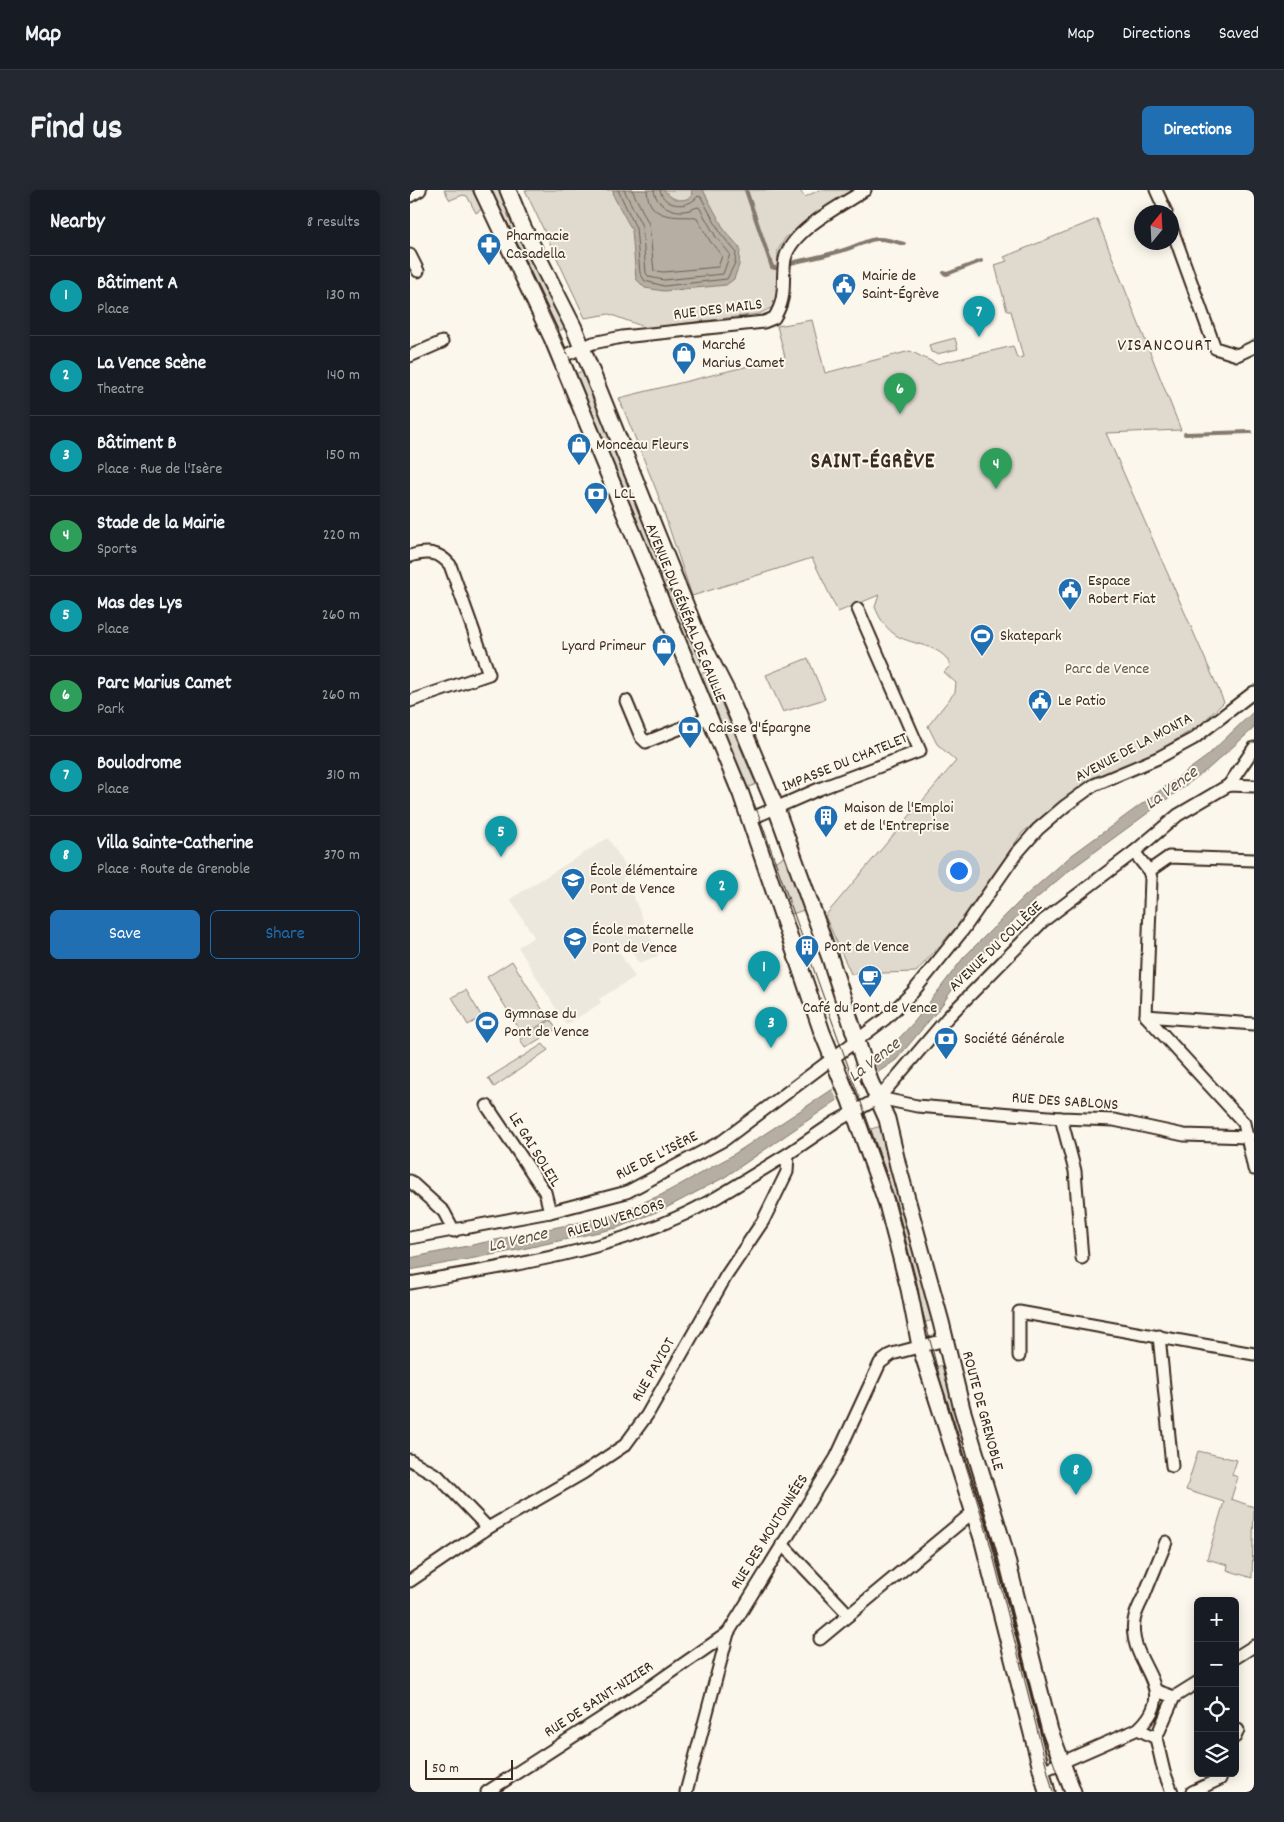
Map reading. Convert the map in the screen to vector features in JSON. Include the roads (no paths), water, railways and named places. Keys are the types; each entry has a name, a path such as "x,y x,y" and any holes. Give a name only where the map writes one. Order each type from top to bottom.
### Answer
{"main road":[{"name":"AVENUE DU GÉNÉRAL DE GAULLE","path":"482,190 547,328 709,717 750,819 834,1064"},
{"name":"AVENUE DU GÉNÉRAL DE GAULLE","path":"508,190 523,227 582,348 671,572 696,631 726,689 776,808 859,1046"},
{"name":"ROUTE DE GRENOBLE","path":"859,1046 870,1082 879,1098 890,1130 966,1426 1003,1544 1050,1731 1073,1792"},
{"path":"834,1064 852,1106 887,1204 909,1290 920,1346 973,1512 1004,1619 1047,1792"}],"street":[{"path":"410,196 420,190"},
{"name":"RUE DES MAILS","path":"559,358 582,348 622,337 764,322 774,318 782,306 785,292 783,273 786,256 795,242 807,228 865,190"},
{"path":"1156,190 1163,205"},
{"path":"1179,248 1215,348 1236,355 1254,347"},
{"path":"410,255 418,271"},
{"path":"410,356 442,342"},
{"path":"410,556 429,552 445,558 450,565 489,674 410,701"},
{"name":"IMPASSE DU CHATELET","path":"750,819 819,789 920,751 858,609"},
{"name":"AVENUE DE LA MONTA","path":"859,1046 913,992 963,930 1016,854 1038,829 1094,785 1158,758 1193,739 1254,692"},
{"path":"626,701 641,737 646,742 709,717"},
{"path":"1229,785 1254,748"},
{"path":"1229,785 1254,786"},
{"name":"AVENUE DU COLLÈGE","path":"852,1106 879,1098 948,1017 1043,921 1134,852 1178,815 1229,785"},
{"path":"1134,852 1149,872 1146,1016 1244,1123 1250,1133 1254,1169"},
{"path":"1149,872 1169,857 1254,860"},
{"path":"1146,1016 1254,1024"},
{"name":"RUE DE L'ISÈRE","path":"410,1238 550,1212 627,1192 724,1140 859,1046"},
{"name":"RUE DES SABLONS","path":"879,1098 923,1106 1061,1118 1114,1120 1184,1135 1250,1133"},
{"name":"LE GAI SOLEIL","path":"487,1106 544,1192 550,1212"},
{"path":"788,1154 852,1106"},
{"path":"1061,1118 1075,1171 1082,1258"},
{"name":"RUE DU VERCORS","path":"410,1283 523,1262 620,1239 682,1215 788,1154"},
{"name":"RUE PAVIOT","path":"410,1581 488,1528 583,1473 625,1445 647,1415 726,1276 763,1221 787,1172 788,1154"},
{"path":"410,1181 444,1212 454,1231"},
{"path":"1019,1356 1019,1312 1254,1354"},
{"path":"1158,1336 1172,1466"},
{"name":"RUE DES MOUTONNÉES","path":"686,1792 728,1633 836,1458 880,1363 892,1354 945,1340"},
{"path":"410,1460 438,1476 488,1528"},
{"path":"820,1639 973,1512"},
{"path":"1042,1771 1138,1729 1151,1718 1156,1705 1157,1691 1133,1639 1134,1620 1166,1542"},
{"path":"782,1544 849,1614"},
{"name":"RUE DE SAINT-NIZIER","path":"486,1792 653,1685 728,1633"},
{"path":"1239,1655 1254,1646"},
{"path":"1172,1792 1164,1772 1156,1738 1174,1697 1194,1684"},
{"path":"1157,1691 1174,1697"},
{"path":"1138,1729 1156,1738"},
{"path":"1192,1792 1220,1780 1221,1777"}],"water":[{"path":"613,190 664,190 673,198 683,200 691,197 692,190 703,190 725,231 740,248 739,265 734,279 726,285 664,291 645,288 636,279 632,230 614,197"},
{"name":"La Vence","path":"1254,711 1254,728 1208,769 1066,873 1022,911 961,977 939,1009 896,1060 725,1177 666,1208 617,1228 518,1250 410,1270 410,1258 610,1216 661,1195 728,1158 830,1091 891,1047 915,1021 964,957 1025,896 1072,855 1206,757"}],"waterway":[{"path":"746,190 772,267 775,268"},
{"path":"791,263 835,253 876,239 904,244"},
{"path":"944,273 947,274 981,261"},
{"path":"1185,434 1251,432"}],"tram line":[{"path":"491,190 567,354 567,352 758,813 888,1178 946,1402 988,1536 1053,1792"},
{"path":"1049,1750 1064,1792"}],"place":[{"name":"Pharmacie Casadella","path":"489,266"},
{"name":"Mairie de Saint-Égrève","path":"844,306"},
{"name":"Boulodrome","path":"979,337"},
{"name":"Marché Marius Camet","path":"684,375"},
{"name":"Parc Marius Camet","path":"900,414"},
{"name":"Monceau Fleurs","path":"579,466"},
{"name":"Stade de la Mairie","path":"996,489"},
{"name":"LCL","path":"596,515"},
{"name":"Espace Robert Fiat","path":"1070,611"},
{"name":"Skatepark","path":"982,657"},
{"name":"Lyard Primeur","path":"664,667"},
{"name":"Le Patio","path":"1040,722"},
{"name":"Caisse d'Épargne","path":"690,749"},
{"name":"Maison de l'Emploi et de l'Entreprise","path":"826,838"},
{"name":"Mas des Lys","path":"501,857"},
{"name":"École élémentaire Pont de Vence","path":"573,901"},
{"name":"La Vence Scène","path":"722,911"},
{"name":"École maternelle Pont de Vence","path":"575,960"},
{"name":"Pont de Vence","path":"807,968"},
{"name":"Bâtiment A","path":"764,992"},
{"name":"Café du Pont de Vence","path":"870,998"},
{"name":"Gymnase du Pont de Vence","path":"487,1044"},
{"name":"Bâtiment B","path":"771,1048"},
{"name":"Société Générale","path":"946,1060"},
{"name":"Villa Sainte-Catherine","path":"1076,1495"}],"district":[{"name":"VISANCOURT","path":"1165,346"},
{"name":"SAINT-ÉGRÈVE","path":"873,463"}],"park label":[{"name":"Parc de Vence","path":"1107,669"}]}
